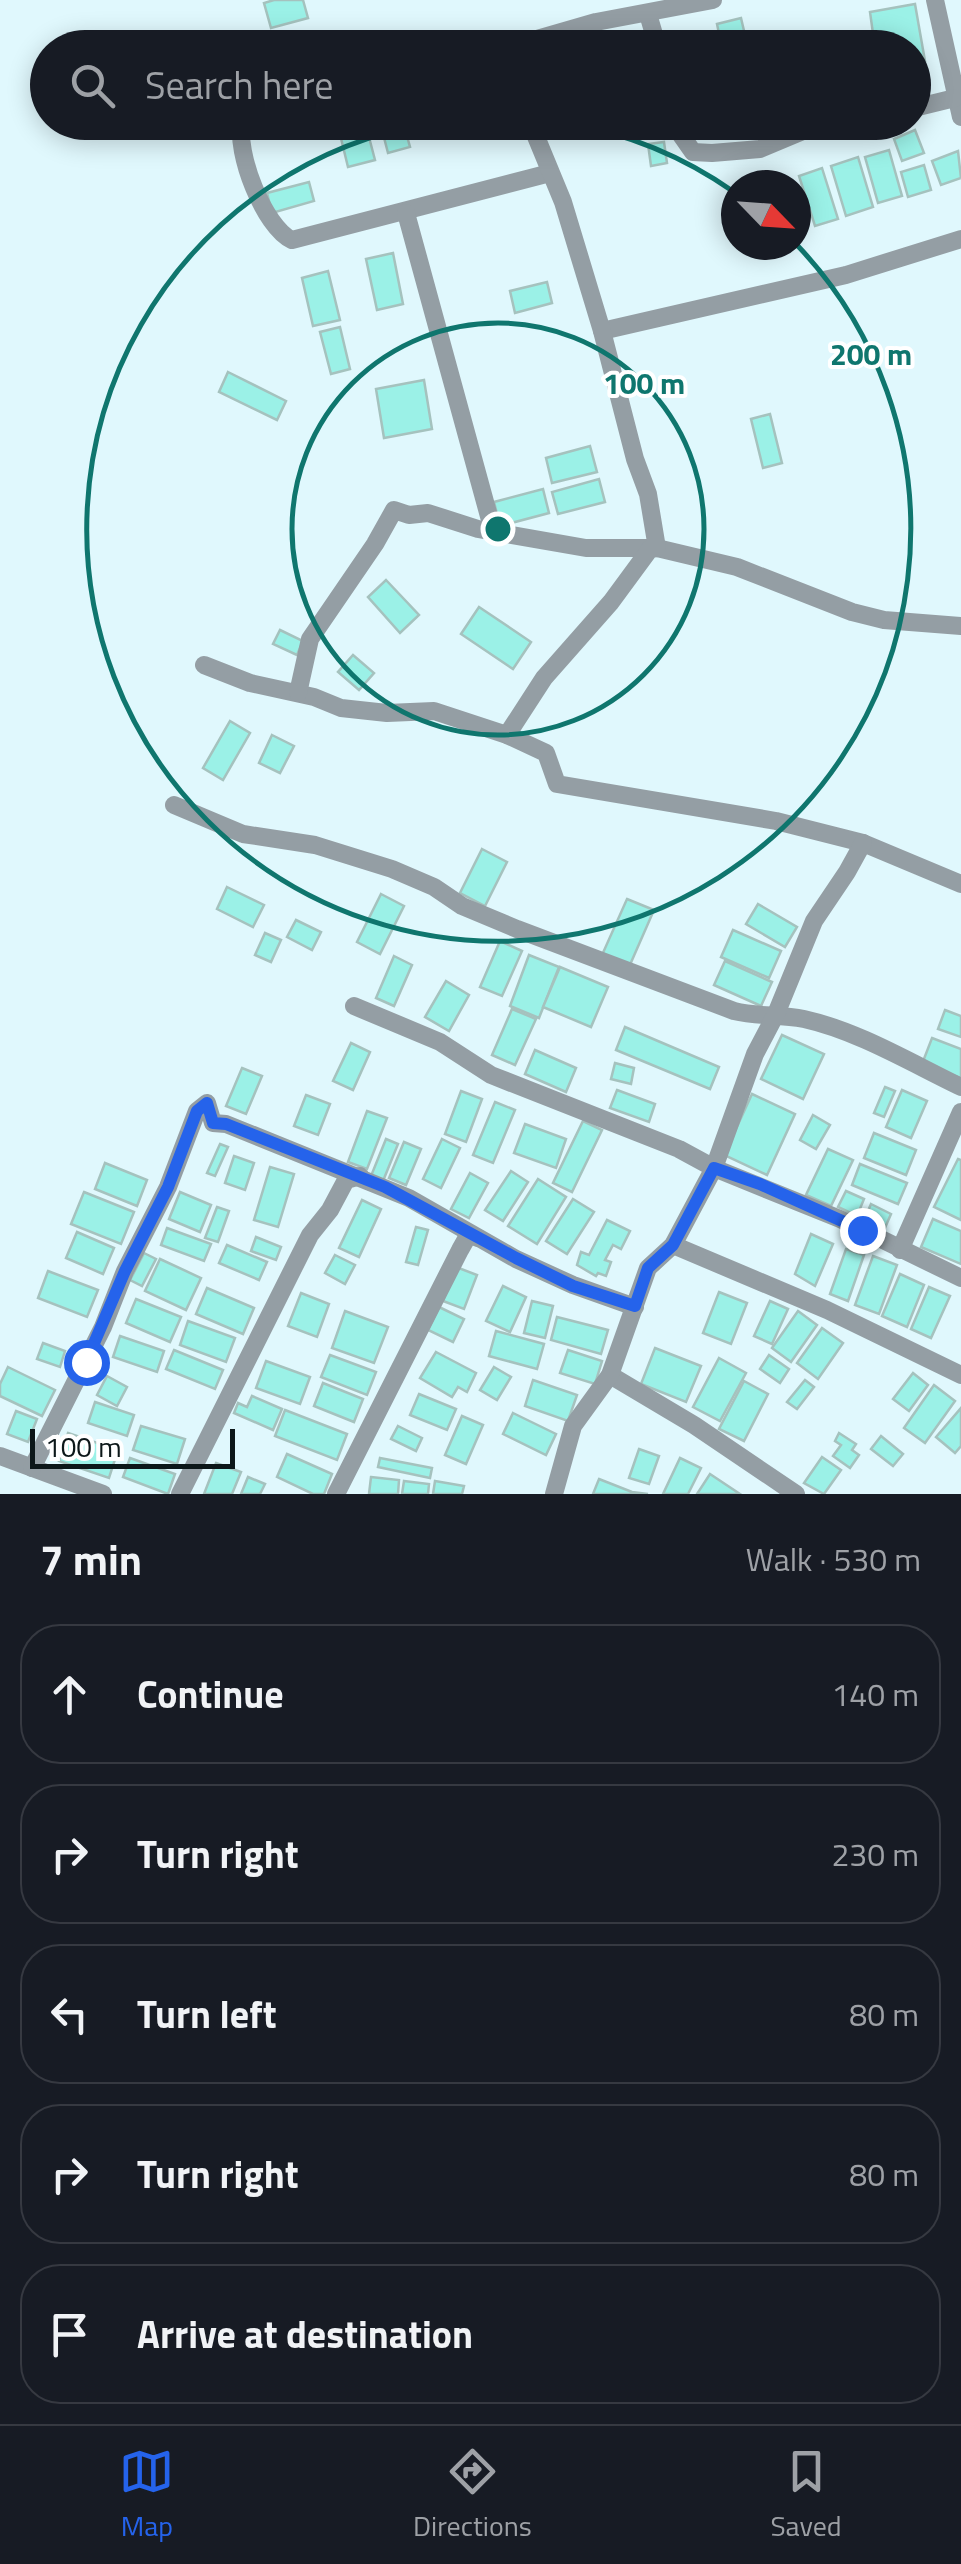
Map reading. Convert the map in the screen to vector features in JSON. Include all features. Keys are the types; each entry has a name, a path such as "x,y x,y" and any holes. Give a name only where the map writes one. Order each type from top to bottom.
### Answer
{"street":[{"path":"568,30 714,0"},
{"path":"931,108 958,107 935,0"},
{"path":"648,14 653,30"},
{"path":"239,140 268,219 279,234 292,240 550,173"},
{"path":"537,140 562,202 602,332 648,494 657,548"},
{"path":"684,140 692,152 712,153 760,149 782,140"},
{"path":"406,213 493,531"},
{"path":"602,332 846,276 961,239"},
{"path":"298,693 310,639 394,510 409,515 428,513 493,531 586,548 657,548 738,568 852,612 884,620 961,626"},
{"path":"507,735 544,678 611,602 650,548 657,548"},
{"path":"204,664 250,684 298,693 341,708 387,713 434,712 507,735 546,753 557,784 776,822 862,842 961,884"},
{"path":"174,805 243,834 315,846 392,869 517,930 734,1011 807,1020 961,1087"},
{"path":"554,1494 573,1426 610,1375 648,1268 673,1245 714,1168 755,1054 814,921 862,842"},
{"path":"354,1006 440,1042 491,1074 679,1149 714,1168 840,1219 961,1278"},
{"path":"32,1468 168,1187 197,1111 207,1103 213,1123 226,1124 360,1176 410,1198 483,1240"},
{"path":"900,1250 961,1112"},
{"path":"180,1494 310,1235 330,1210 346,1180 360,1176"},
{"path":"336,1494 470,1234 573,1286 635,1306"},
{"path":"673,1245 827,1310 961,1375"},
{"path":"610,1375 694,1425 796,1494"},
{"path":"0,1456 103,1494"}],"building":[{"path":"303,0 308,18 271,28 264,3"},
{"path":"915,4 920,30 872,30 870,12"},
{"path":"741,18 744,30 718,30 717,24"},
{"path":"341,140 370,140 375,160 348,167"},
{"path":"385,140 408,140 410,147 388,153"},
{"path":"894,140 919,140 924,153 902,161"},
{"path":"664,142 667,163 651,166 648,144"},
{"path":"889,150 902,196 878,203 865,157"},
{"path":"958,151 961,178 941,185 932,161"},
{"path":"858,157 873,207 846,216 831,166"},
{"path":"924,165 931,190 908,197 901,172"},
{"path":"822,168 838,219 815,226 811,214 811,172"},
{"path":"309,182 314,201 272,213 267,193"},
{"path":"393,253 403,304 377,310 366,259"},
{"path":"328,271 340,320 313,326 302,278"},
{"path":"547,282 552,303 515,313 510,291"},
{"path":"340,327 350,369 331,374 320,332"},
{"path":"228,372 286,401 277,420 219,392"},
{"path":"424,380 432,429 384,438 376,389"},
{"path":"770,414 782,463 763,468 751,419"},
{"path":"590,446 597,472 552,483 546,458"},
{"path":"599,479 605,502 558,514 552,492"},
{"path":"543,489 549,513 500,526 494,502"},
{"path":"386,580 419,615 400,633 368,597"},
{"path":"479,607 531,642 513,669 461,634"},
{"path":"280,630 303,641 297,655 273,644"},
{"path":"353,655 374,673 359,690 338,672"},
{"path":"230,721 250,733 223,780 203,768"},
{"path":"272,735 294,746 280,773 259,763"},
{"path":"482,849 507,862 485,906 460,893"},
{"path":"227,887 264,905 253,927 217,909"},
{"path":"381,894 404,906 380,954 357,942"},
{"path":"627,899 654,910 629,967 602,955"},
{"path":"758,904 797,927 785,947 746,924"},
{"path":"296,920 321,932 312,950 287,937"},
{"path":"733,930 781,951 769,978 721,957"},
{"path":"265,933 281,940 271,962 255,955"},
{"path":"500,941 522,951 502,996 480,987"},
{"path":"529,955 559,967 539,1018 510,1006"},
{"path":"394,956 412,965 394,1006 376,998"},
{"path":"725,961 772,982 761,1006 714,985"},
{"path":"560,967 608,987 591,1027 543,1007"},
{"path":"446,981 469,995 449,1031 425,1017"},
{"path":"512,1009 536,1019 515,1065 492,1055"},
{"path":"945,1010 961,1016 961,1037 938,1029"},
{"path":"625,1027 719,1067 710,1089 616,1050"},
{"path":"782,1035 824,1054 803,1099 761,1079"},
{"path":"932,1038 961,1049 961,1078 922,1064"},
{"path":"351,1043 370,1052 353,1090 333,1081"},
{"path":"535,1050 576,1068 566,1092 525,1074"},
{"path":"615,1063 634,1068 631,1084 611,1079"},
{"path":"242,1068 262,1076 246,1114 226,1106"},
{"path":"885,1087 895,1091 884,1117 874,1113"},
{"path":"617,1090 655,1104 649,1122 610,1108"},
{"path":"902,1090 927,1101 911,1138 886,1127"},
{"path":"461,1091 482,1099 466,1142 445,1134"},
{"path":"752,1094 795,1114 767,1175 724,1155"},
{"path":"306,1095 330,1104 318,1135 294,1126"},
{"path":"495,1102 515,1110 493,1163 473,1155"},
{"path":"367,1111 387,1118 367,1169 348,1162"},
{"path":"813,1115 830,1125 816,1149 800,1140"},
{"path":"583,1121 602,1130 572,1192 553,1183"},
{"path":"525,1124 566,1139 556,1168 514,1153"},
{"path":"874,1133 916,1150 906,1175 864,1158"},
{"path":"386,1139 398,1144 383,1181 371,1176"},
{"path":"442,1139 460,1148 441,1188 423,1179"},
{"path":"404,1142 421,1149 406,1185 389,1178"},
{"path":"220,1144 228,1147 215,1176 207,1173"},
{"path":"828,1149 853,1160 831,1206 806,1195"},
{"path":"234,1156 254,1163 245,1190 225,1183"},
{"path":"958,1159 961,1160 961,1220 934,1207"},
{"path":"105,1163 147,1180 137,1206 95,1189"},
{"path":"860,1164 907,1183 898,1204 852,1185"},
{"path":"270,1167 294,1174 278,1227 254,1220"},
{"path":"511,1171 528,1182 503,1221 485,1210"},
{"path":"470,1173 488,1183 469,1218 451,1209"},
{"path":"538,1179 566,1197 537,1244 508,1226"},
{"path":"846,1191 864,1199 857,1216 838,1207"},
{"path":"84,1192 134,1212 121,1244 71,1224"},
{"path":"180,1192 211,1205 200,1232 169,1219"},
{"path":"573,1199 594,1212 567,1254 546,1241"},
{"path":"362,1200 381,1209 359,1257 339,1248"},
{"path":"871,1204 891,1214 884,1230 864,1220"},
{"path":"217,1207 229,1211 218,1242 205,1238"},
{"path":"933,1219 961,1231 961,1264 921,1247"},
{"path":"607,1220 630,1231 621,1249 613,1245 605,1260 611,1262 606,1276 596,1276 577,1265 581,1252 589,1255"},
{"path":"416,1227 428,1230 418,1265 406,1262"},
{"path":"167,1228 211,1244 204,1261 161,1245"},
{"path":"77,1232 114,1248 103,1274 66,1258"},
{"path":"811,1234 833,1244 815,1286 795,1274"},
{"path":"256,1237 281,1247 276,1260 251,1251"},
{"path":"227,1245 267,1262 259,1280 219,1263"},
{"path":"846,1249 864,1255 848,1301 830,1294"},
{"path":"144,1253 156,1259 142,1286 130,1280"},
{"path":"335,1255 355,1265 345,1284 325,1273"},
{"path":"873,1256 897,1265 879,1314 855,1305"},
{"path":"160,1259 201,1278 186,1310 145,1291"},
{"path":"456,1267 477,1275 464,1309 443,1301"},
{"path":"48,1271 98,1290 87,1317 38,1298"},
{"path":"900,1274 924,1285 907,1327 882,1316"},
{"path":"503,1286 526,1297 510,1332 486,1321"},
{"path":"929,1287 950,1296 931,1338 911,1329"},
{"path":"207,1288 254,1308 243,1334 196,1314"},
{"path":"719,1292 747,1303 731,1344 703,1333"},
{"path":"301,1293 329,1304 317,1337 288,1326"},
{"path":"136,1299 181,1317 170,1342 126,1323"},
{"path":"532,1301 553,1306 545,1338 524,1333"},
{"path":"770,1301 788,1309 772,1344 754,1336"},
{"path":"439,1307 464,1319 453,1342 428,1330"},
{"path":"345,1311 388,1327 374,1363 332,1348"},
{"path":"798,1311 817,1325 791,1362 772,1348"},
{"path":"557,1317 608,1330 601,1354 551,1340"},
{"path":"188,1321 235,1338 226,1362 180,1345"},
{"path":"822,1328 843,1343 818,1379 797,1363"},
{"path":"496,1331 544,1344 537,1369 489,1356"},
{"path":"120,1336 164,1351 157,1372 113,1357"},
{"path":"43,1343 65,1351 60,1367 37,1359"},
{"path":"655,1348 701,1366 686,1402 641,1384"},
{"path":"174,1350 223,1370 215,1389 166,1369"},
{"path":"568,1350 602,1361 595,1384 560,1373"},
{"path":"436,1352 476,1373 467,1392 458,1387 452,1397 420,1378"},
{"path":"330,1355 376,1372 367,1395 321,1377"},
{"path":"769,1355 789,1369 780,1383 760,1369"},
{"path":"719,1358 746,1373 720,1421 693,1407"},
{"path":"266,1361 310,1377 300,1404 256,1388"},
{"path":"8,1367 55,1390 42,1416 0,1396 0,1384"},
{"path":"494,1367 511,1377 497,1400 480,1390"},
{"path":"913,1373 928,1385 909,1411 893,1399"},
{"path":"107,1376 127,1387 117,1406 97,1395"},
{"path":"533,1380 577,1395 568,1421 525,1406"},
{"path":"805,1380 814,1387 797,1409 787,1402"},
{"path":"744,1381 768,1394 744,1441 719,1429"},
{"path":"323,1383 363,1399 354,1422 314,1406"},
{"path":"934,1385 955,1401 925,1443 904,1428"},
{"path":"419,1394 456,1409 447,1430 410,1415"},
{"path":"252,1396 282,1409 273,1430 234,1413 238,1403 247,1407"},
{"path":"95,1402 134,1415 127,1436 88,1423"},
{"path":"961,1408 961,1446 955,1453 936,1437"},
{"path":"285,1410 347,1434 337,1460 275,1436"},
{"path":"16,1411 37,1419 28,1442 7,1434"},
{"path":"513,1413 556,1434 546,1455 503,1434"},
{"path":"462,1416 483,1425 466,1464 445,1455"},
{"path":"141,1426 185,1439 177,1464 133,1450"},
{"path":"398,1426 422,1438 416,1451 391,1439"},
{"path":"68,1433 118,1450 109,1478 59,1461"},
{"path":"839,1433 856,1444 852,1450 859,1455 850,1468 833,1456 841,1445 835,1441"},
{"path":"881,1436 903,1454 893,1466 871,1449"},
{"path":"639,1449 659,1456 649,1484 629,1478"},
{"path":"287,1454 332,1474 324,1494 313,1494 277,1477"},
{"path":"822,1457 841,1470 824,1494 804,1483"},
{"path":"130,1458 175,1474 168,1494 123,1477"},
{"path":"380,1458 432,1468 430,1478 378,1467"},
{"path":"680,1458 701,1468 688,1494 663,1494"},
{"path":"216,1463 241,1472 232,1494 204,1494"},
{"path":"710,1474 740,1494 697,1494"},
{"path":"248,1477 265,1484 260,1494 241,1494"},
{"path":"371,1477 399,1480 398,1494 369,1494"},
{"path":"599,1479 632,1492 648,1494 593,1494"},
{"path":"404,1481 429,1484 428,1494 402,1494"},
{"path":"435,1481 464,1486 462,1494 433,1494"}],"route":[{"path":"86,1362 125,1271 168,1187 197,1111 207,1103 213,1123 226,1124 385,1187 573,1286 635,1306 648,1268 673,1245 714,1168 760,1184 862,1230"}]}
